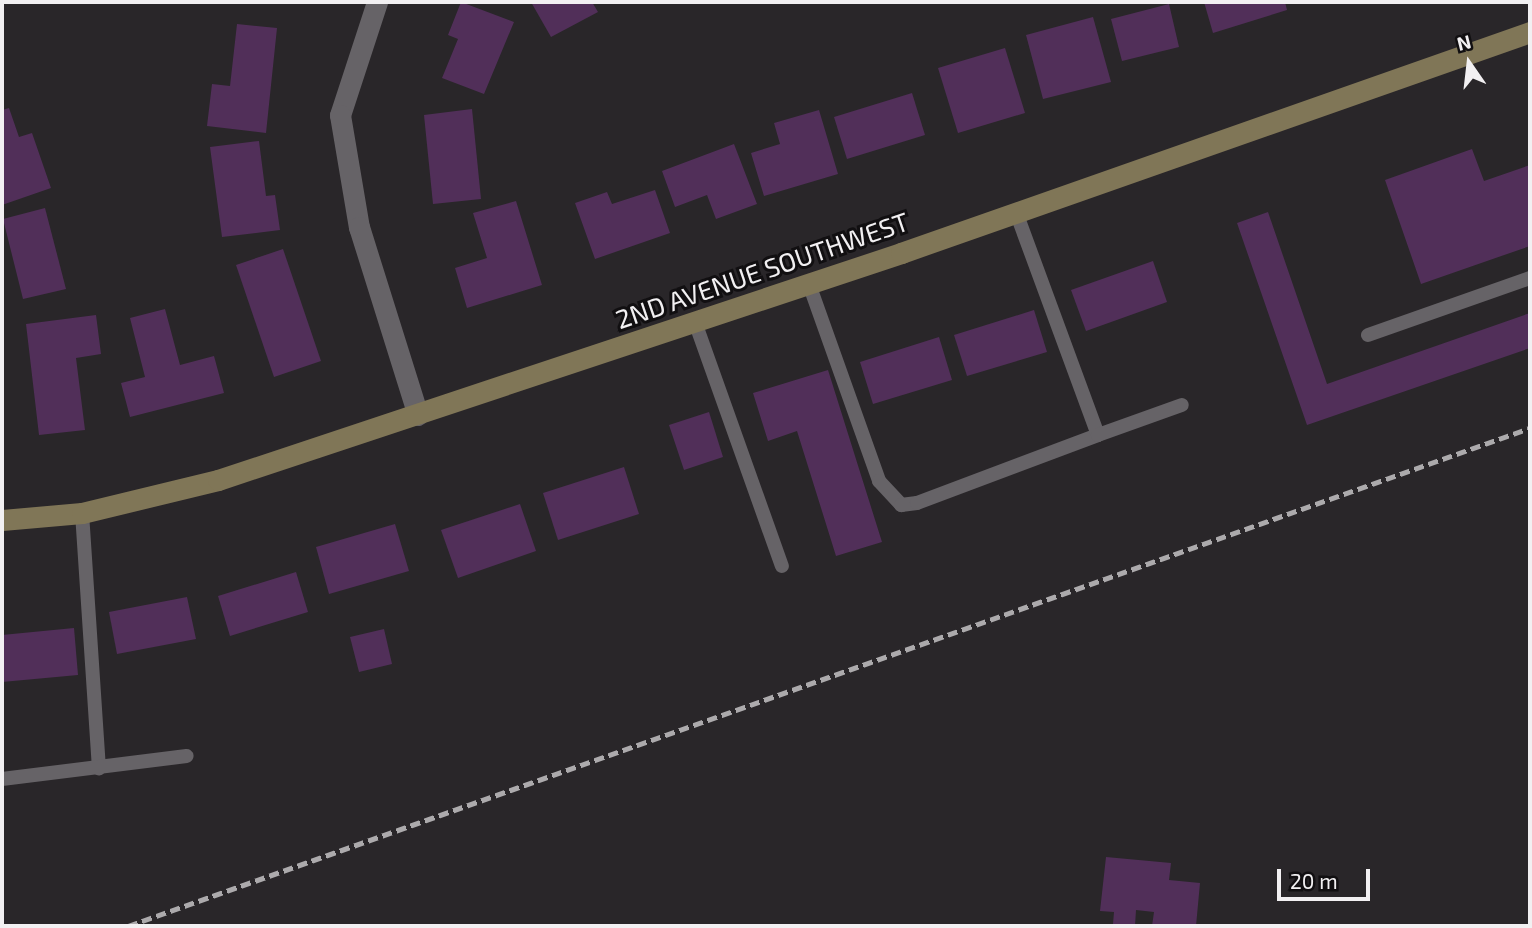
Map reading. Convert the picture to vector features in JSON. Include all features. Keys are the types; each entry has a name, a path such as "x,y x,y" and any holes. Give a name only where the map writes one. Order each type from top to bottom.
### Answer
{"street":[{"path":"377,2 340,115 359,228 418,415"},
{"name":"2ND AVENUE SOUTHWEST","path":"2,520 82,513 218,480 809,284 1530,32"}],"lane":[{"path":"1016,212 1098,435"},
{"path":"1367,335 1530,278"},
{"path":"809,284 879,481 901,505 1182,405"},
{"path":"695,322 782,566"},
{"path":"82,513 99,768"},
{"path":"2,779 187,756"}],"building":[{"path":"461,2 514,22 484,94 442,78 458,39 448,35"},
{"path":"531,2 592,2 598,12 551,37"},
{"path":"1204,2 1285,2 1287,10 1213,33"},
{"path":"1169,4 1179,47 1122,61 1111,19"},
{"path":"1093,17 1111,82 1043,99 1026,35"},
{"path":"237,24 277,28 266,133 207,126 212,84 230,86"},
{"path":"1005,48 1025,113 958,133 938,68"},
{"path":"912,93 925,135 847,159 834,117"},
{"path":"9,108 19,137 32,133 51,188 2,205 2,110"},
{"path":"472,109 481,199 433,204 424,115"},
{"path":"819,110 838,174 764,196 751,153 780,144 774,123"},
{"path":"259,141 266,196 275,195 280,230 222,237 210,147"},
{"path":"734,144 757,204 716,219 707,195 675,207 662,171"},
{"path":"1472,149 1484,181 1530,165 1530,246 1421,284 1385,180"},
{"path":"655,190 670,233 595,259 575,203 607,192 612,204"},
{"path":"516,201 542,285 467,308 455,268 487,258 473,213"},
{"path":"45,208 66,289 23,299 3,219"},
{"path":"1268,212 1327,384 1530,313 1530,348 1307,425 1237,223"},
{"path":"283,249 321,361 274,377 236,265"},
{"path":"1153,261 1167,302 1086,331 1071,290"},
{"path":"165,309 180,365 214,356 224,393 130,417 121,383 145,377 130,318"},
{"path":"1034,310 1047,352 967,376 954,335"},
{"path":"96,315 101,354 76,358 85,430 39,435 26,324"},
{"path":"939,337 952,380 873,404 860,362"},
{"path":"828,370 882,542 836,556 797,431 768,441 753,393"},
{"path":"709,412 723,457 684,470 669,425"},
{"path":"624,467 639,514 558,540 543,493"},
{"path":"520,504 536,551 458,578 441,530"},
{"path":"395,524 409,571 329,594 316,547"},
{"path":"296,572 308,612 230,636 218,596"},
{"path":"187,597 196,639 117,654 109,612"},
{"path":"74,628 78,675 2,682 2,635"},
{"path":"384,629 392,664 359,672 350,637"},
{"path":"1106,857 1171,863 1169,880 1200,883 1196,926 1152,926 1154,912 1136,910 1135,926 1113,924 1114,912 1100,911"}],"railway":[{"path":"128,926 1530,428"}]}
